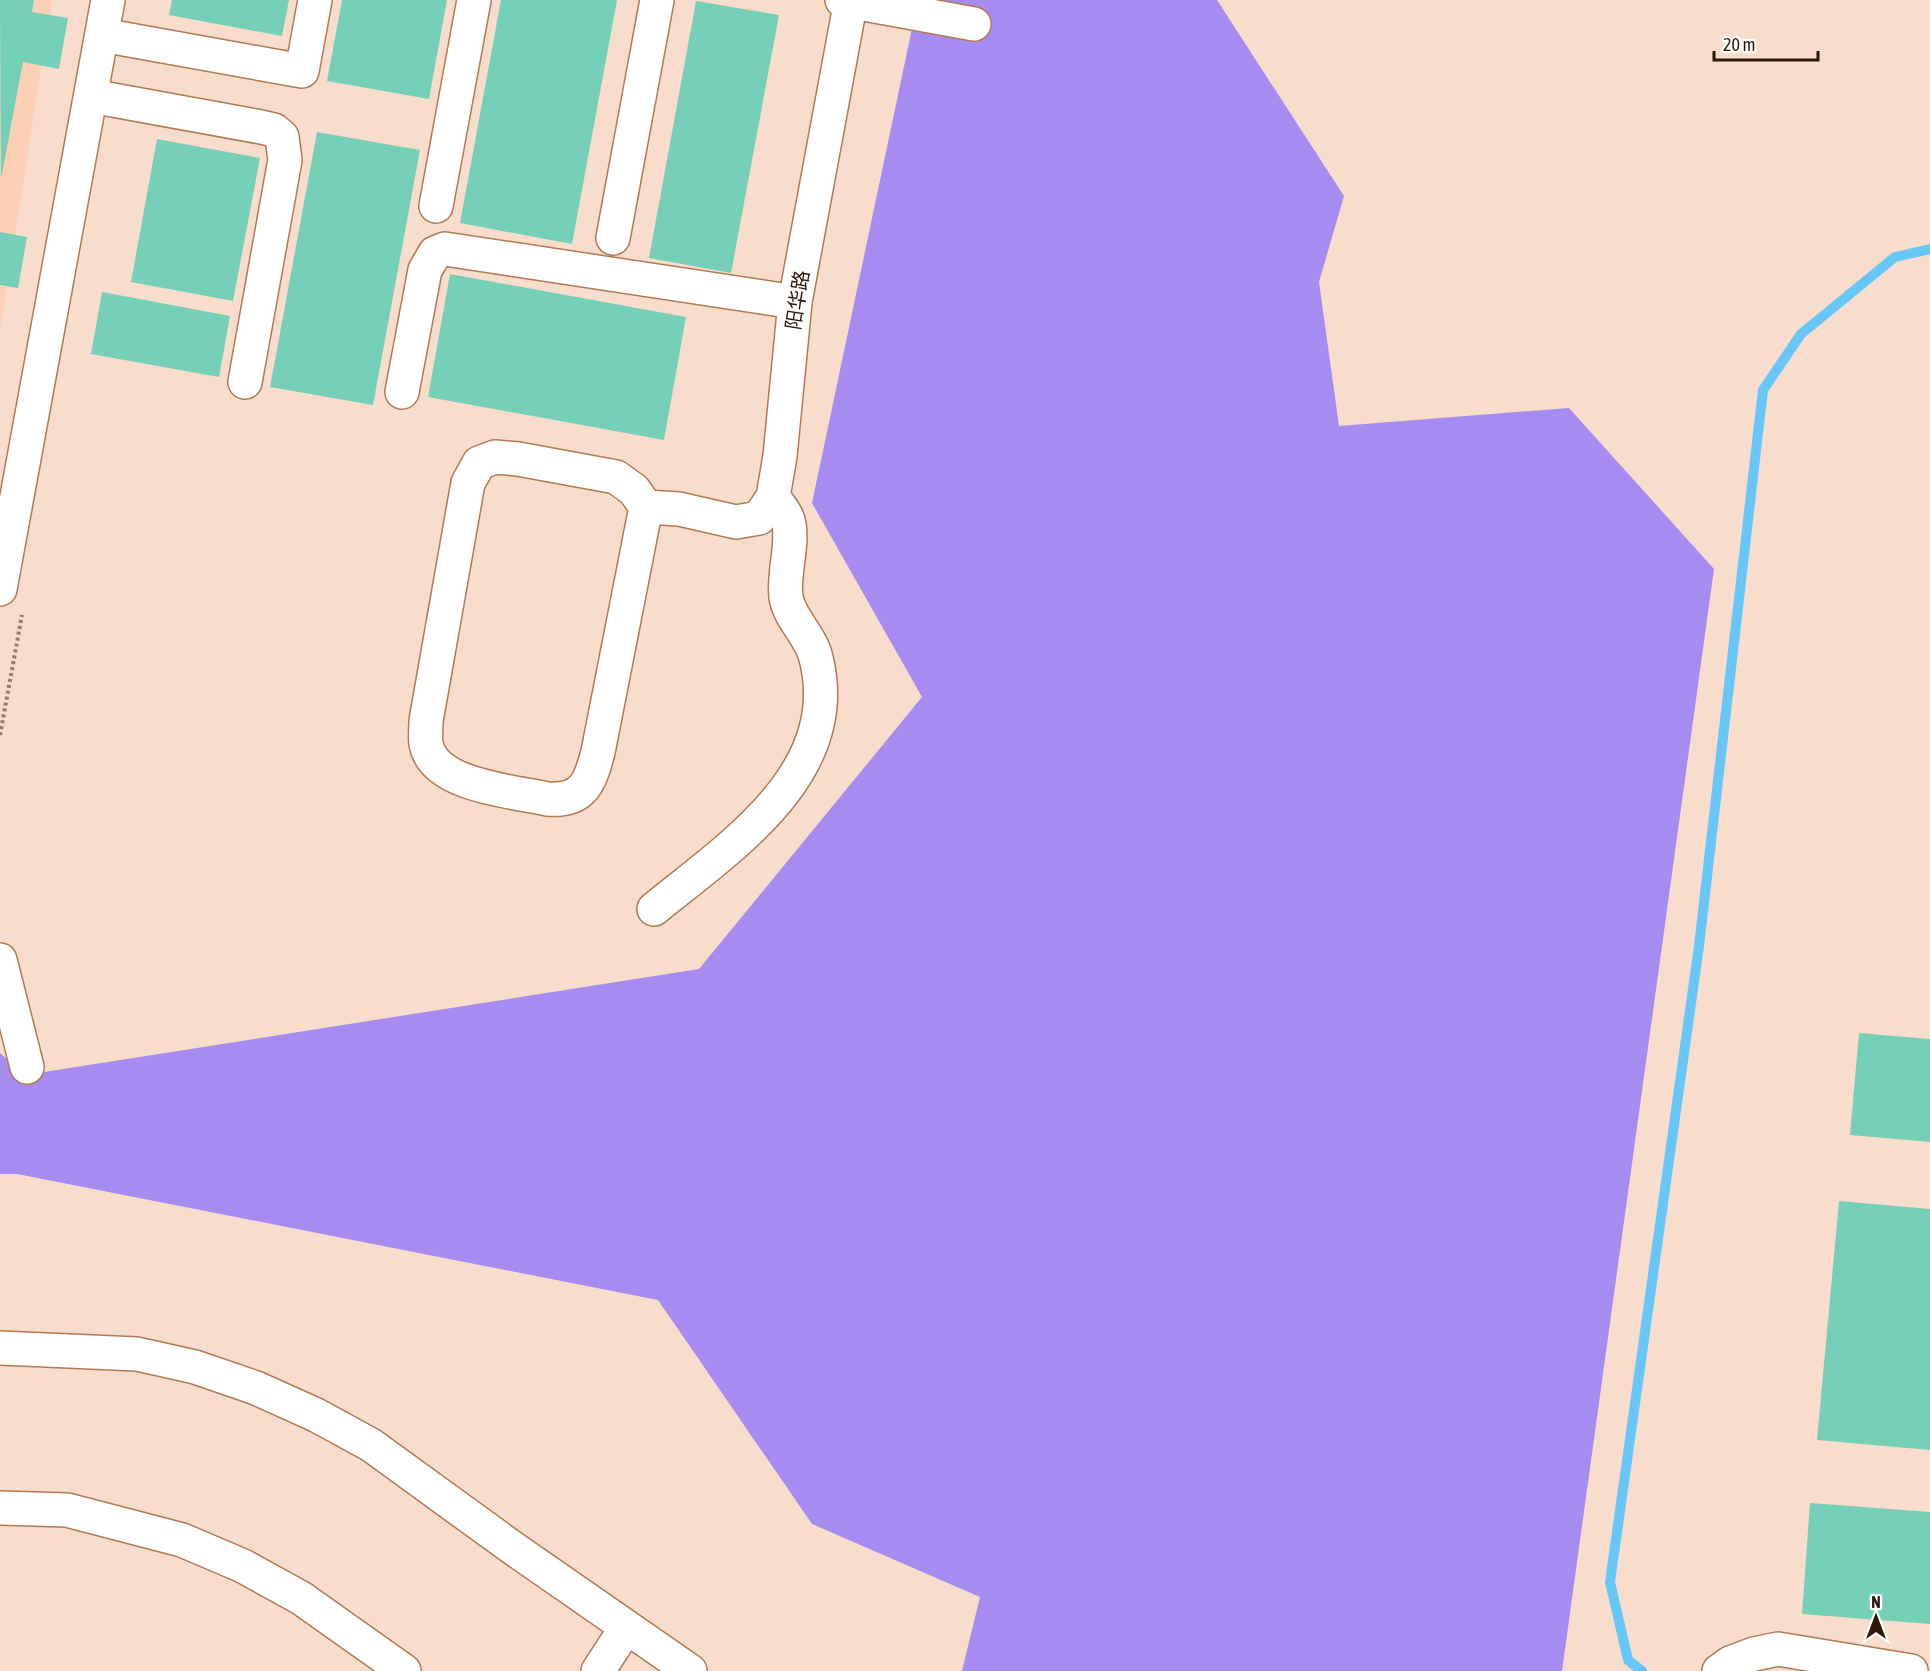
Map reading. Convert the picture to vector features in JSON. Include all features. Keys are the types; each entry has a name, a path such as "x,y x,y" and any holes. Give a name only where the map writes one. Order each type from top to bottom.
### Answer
{"street":[{"path":"0,590 108,0"},
{"path":"102,35 302,71 315,0"},
{"path":"436,206 474,0"},
{"path":"613,238 657,0"},
{"path":"848,1 974,24"},
{"name":"阳华路","path":"773,497 780,456 795,302 848,1"},
{"path":"91,96 261,127 274,130 282,137 285,160 245,382"},
{"path":"402,392 424,270 435,253 445,249 795,302"},
{"path":"495,457 506,458 616,477 634,490 646,507 598,752 591,777 580,793 561,800 546,799 456,778 437,765 426,745 426,721 468,483 478,463 495,457"},
{"path":"646,507 679,509 736,522 759,518 773,497 789,522 786,598 816,656 820,689 818,722 806,760 759,823 654,909"},
{"path":"0,960 27,1067"},
{"path":"0,1348 137,1354 195,1367 256,1388 316,1415 371,1445 626,1628 690,1671"},
{"path":"0,1508 67,1510 182,1540 243,1566 301,1598 404,1671"},
{"path":"598,1671 626,1628"},
{"path":"1719,1671 1730,1663 1754,1654 1778,1649 1911,1671"}],"shaded area":[{"path":"0,0 52,0 0,330"},
{"path":"918,0 1217,0 1344,196 1319,282 1339,426 1569,408 1714,569 1562,1671 962,1671 980,1597 812,1524 658,1300 17,1174 0,1174 0,1053 25,1075 699,969 922,697 812,503"}],"building":[{"path":"0,0 34,0 32,12 68,18 59,69 23,62 1,179"},
{"path":"172,0 289,0 282,36 169,15"},
{"path":"342,0 447,0 429,99 327,81"},
{"path":"501,0 617,0 572,244 460,223"},
{"path":"696,1 779,15 731,273 649,258"},
{"path":"317,132 420,150 373,405 270,387"},
{"path":"157,139 260,158 233,301 131,282"},
{"path":"0,232 27,237 18,288 0,285"},
{"path":"450,274 686,317 664,440 428,397"},
{"path":"102,292 230,316 219,377 91,354"},
{"path":"1859,1033 1930,1039 1930,1142 1850,1135"},
{"path":"1839,1201 1930,1209 1930,1450 1817,1440"},
{"path":"1810,1503 1930,1512 1930,1624 1802,1614"}],"waterway":[{"path":"1642,1671 1628,1660 1610,1582 1699,946 1763,390 1801,334 1895,257 1930,249"}]}
